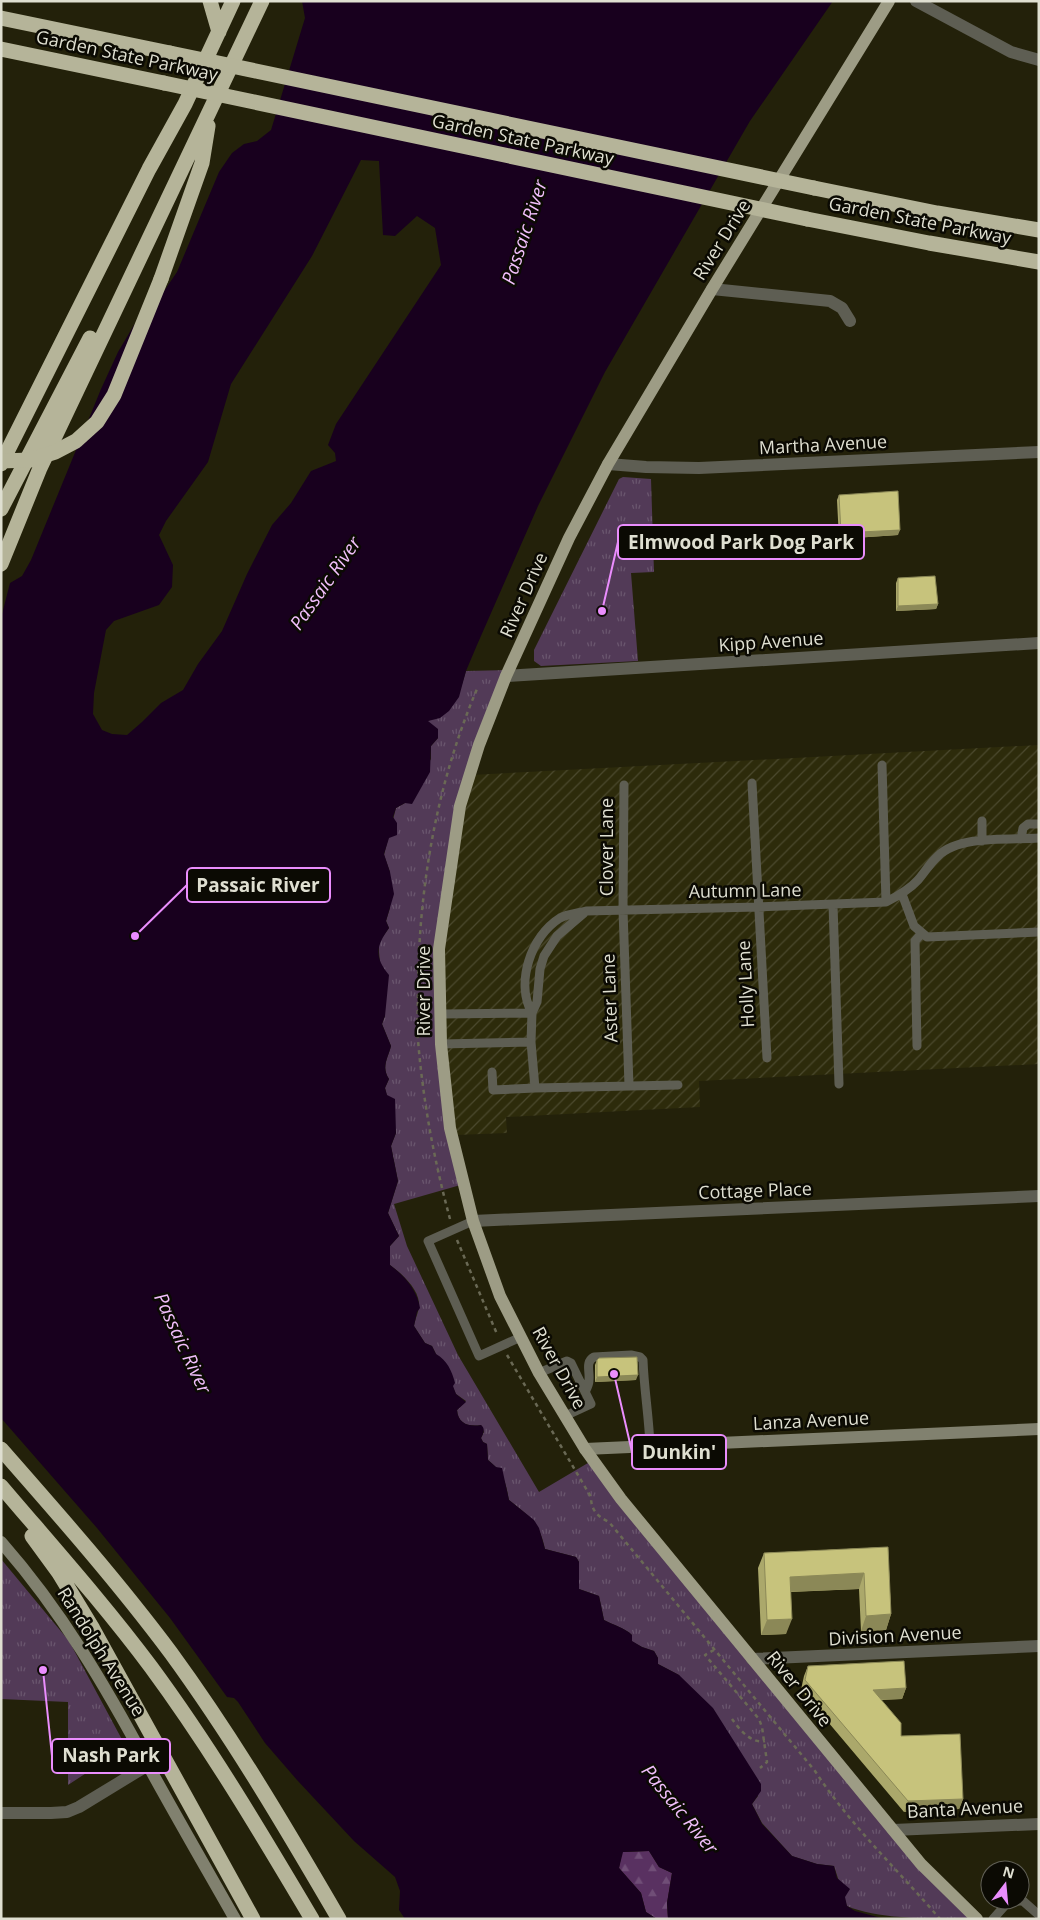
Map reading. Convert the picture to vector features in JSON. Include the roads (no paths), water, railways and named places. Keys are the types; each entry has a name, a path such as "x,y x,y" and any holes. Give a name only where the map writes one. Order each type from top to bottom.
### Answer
{"highway":[{"path":"210,1 219,32"},
{"path":"1,462 149,169 184,104 233,1"},
{"path":"1,564 40,468 262,1"},
{"name":"Garden State Parkway","path":"1,18 937,214 1039,230"},
{"name":"Garden State Parkway","path":"1,49 808,219 1039,262"},
{"path":"1,462 30,460 54,452 76,441 97,422 114,395 161,279 202,163 212,108"},
{"path":"1,509 95,328 154,227"},
{"path":"1,1449 101,1566 176,1660 232,1742 340,1919"},
{"path":"1,1486 83,1581 151,1667 222,1771 312,1919"},
{"path":"1,1498 39,1545 77,1601 253,1919"}],"main road":[{"name":"River Drive","path":"890,1 712,289 608,464 569,538 506,676 479,745 460,806 439,948 441,1044 450,1128 473,1221 500,1296 539,1373 585,1449 621,1499 921,1864 977,1919"}],"street":[{"path":"916,1 1011,52 1039,60"},
{"path":"712,289 830,301 842,308 850,321"},
{"name":"Martha Avenue","path":"608,464 646,468 699,468 1039,452"},
{"name":"Kipp Avenue","path":"506,676 1039,643"},
{"name":"Cottage Place","path":"473,1221 1039,1196"},
{"name":"Lanza Avenue","path":"585,1449 1039,1429"},
{"name":"Randolph Avenue","path":"1,1542 36,1583 76,1640 116,1707 235,1919"},
{"name":"Division Avenue","path":"752,1659 1039,1646"},
{"path":"1,1813 67,1812 79,1807 148,1765"},
{"name":"Banta Avenue","path":"893,1830 1039,1824"}],"lane":[{"path":"882,764 886,902"},
{"name":"Holly Lane","path":"752,783 767,1058"},
{"name":"Clover Lane","path":"624,785 624,910"},
{"path":"982,821 982,841"},
{"path":"1021,839 1023,828 1028,824 1039,824"},
{"name":"Autumn Lane","path":"532,1014 526,1002 527,967 532,950 546,929 562,917 586,911 886,902 902,894 918,881 934,860 954,844 966,841 1039,838"},
{"path":"902,894 914,926 927,937 1039,932"},
{"path":"833,905 839,1084"},
{"name":"Aster Lane","path":"624,910 629,1086"},
{"name":"Autumn Lane","path":"535,1088 531,1042 532,1014 537,1002 540,969 544,956 557,936 586,911"},
{"path":"916,1046 915,941 922,933"},
{"path":"441,1014 532,1014"},
{"path":"441,1044 531,1042"},
{"path":"492,1072 493,1090 678,1085"},
{"path":"473,1221 428,1242 480,1356 521,1337"},
{"path":"585,1392 590,1382 588,1364 594,1357 631,1355 640,1357 643,1360 644,1388 648,1404 650,1446"},
{"path":"539,1373 567,1361 569,1362 591,1404 565,1416"},
{"path":"993,1919 1009,1901 1022,1901 1039,1915"}],"water":[{"path":"302,1 833,1 750,121 605,372 538,506 466,671 459,697 449,711 440,718 428,721 438,729 438,738 431,746 430,772 412,804 405,803 396,808 393,817 397,823 397,835 389,838 384,854 394,894 386,921 389,928 381,940 378,952 381,963 389,975 385,1016 382,1024 391,1046 386,1062 389,1079 385,1088 387,1095 395,1099 396,1133 391,1146 398,1181 388,1213 399,1236 390,1246 390,1265 401,1274 416,1295 420,1308 417,1312 414,1326 425,1343 432,1346 436,1354 440,1356 451,1370 456,1394 466,1402 457,1410 459,1419 468,1425 481,1425 483,1427 484,1432 481,1438 487,1444 488,1460 496,1467 502,1468 509,1500 534,1520 539,1528 545,1549 576,1557 579,1562 579,1589 599,1596 604,1620 632,1635 632,1641 654,1651 658,1658 658,1664 679,1675 713,1708 761,1784 761,1791 752,1804 762,1824 792,1856 817,1864 834,1866 837,1878 850,1889 845,1897 847,1906 855,1911 885,1919 668,1919 667,1903 672,1873 659,1867 649,1851 623,1852 619,1868 641,1893 646,1912 657,1919 405,1919 399,1910 400,1891 395,1877 354,1841 265,1743 238,1702 234,1698 227,1697 170,1618 97,1528 1,1418 1,618 10,583 22,576 31,560 118,352 134,325 160,297 177,272 219,172 232,153 244,144 257,141 271,130 305,18","holes":["361,160 379,161 383,235 395,236 417,216 435,228 441,265 336,424 328,445 335,453 336,461 311,471 291,503 272,525 247,574 222,631 198,664 183,690 161,703 127,735 112,734 102,730 93,714 94,693 106,630 114,621 159,605 172,587 173,565 159,535 166,521 208,462 231,384 312,256"]}],"place":[{"name":"Elmwood Park Dog Park","path":"602,611"},
{"name":"Passaic River","path":"135,936"},
{"name":"Dunkin'","path":"614,1374"},
{"name":"Nash Park","path":"43,1670"}]}
